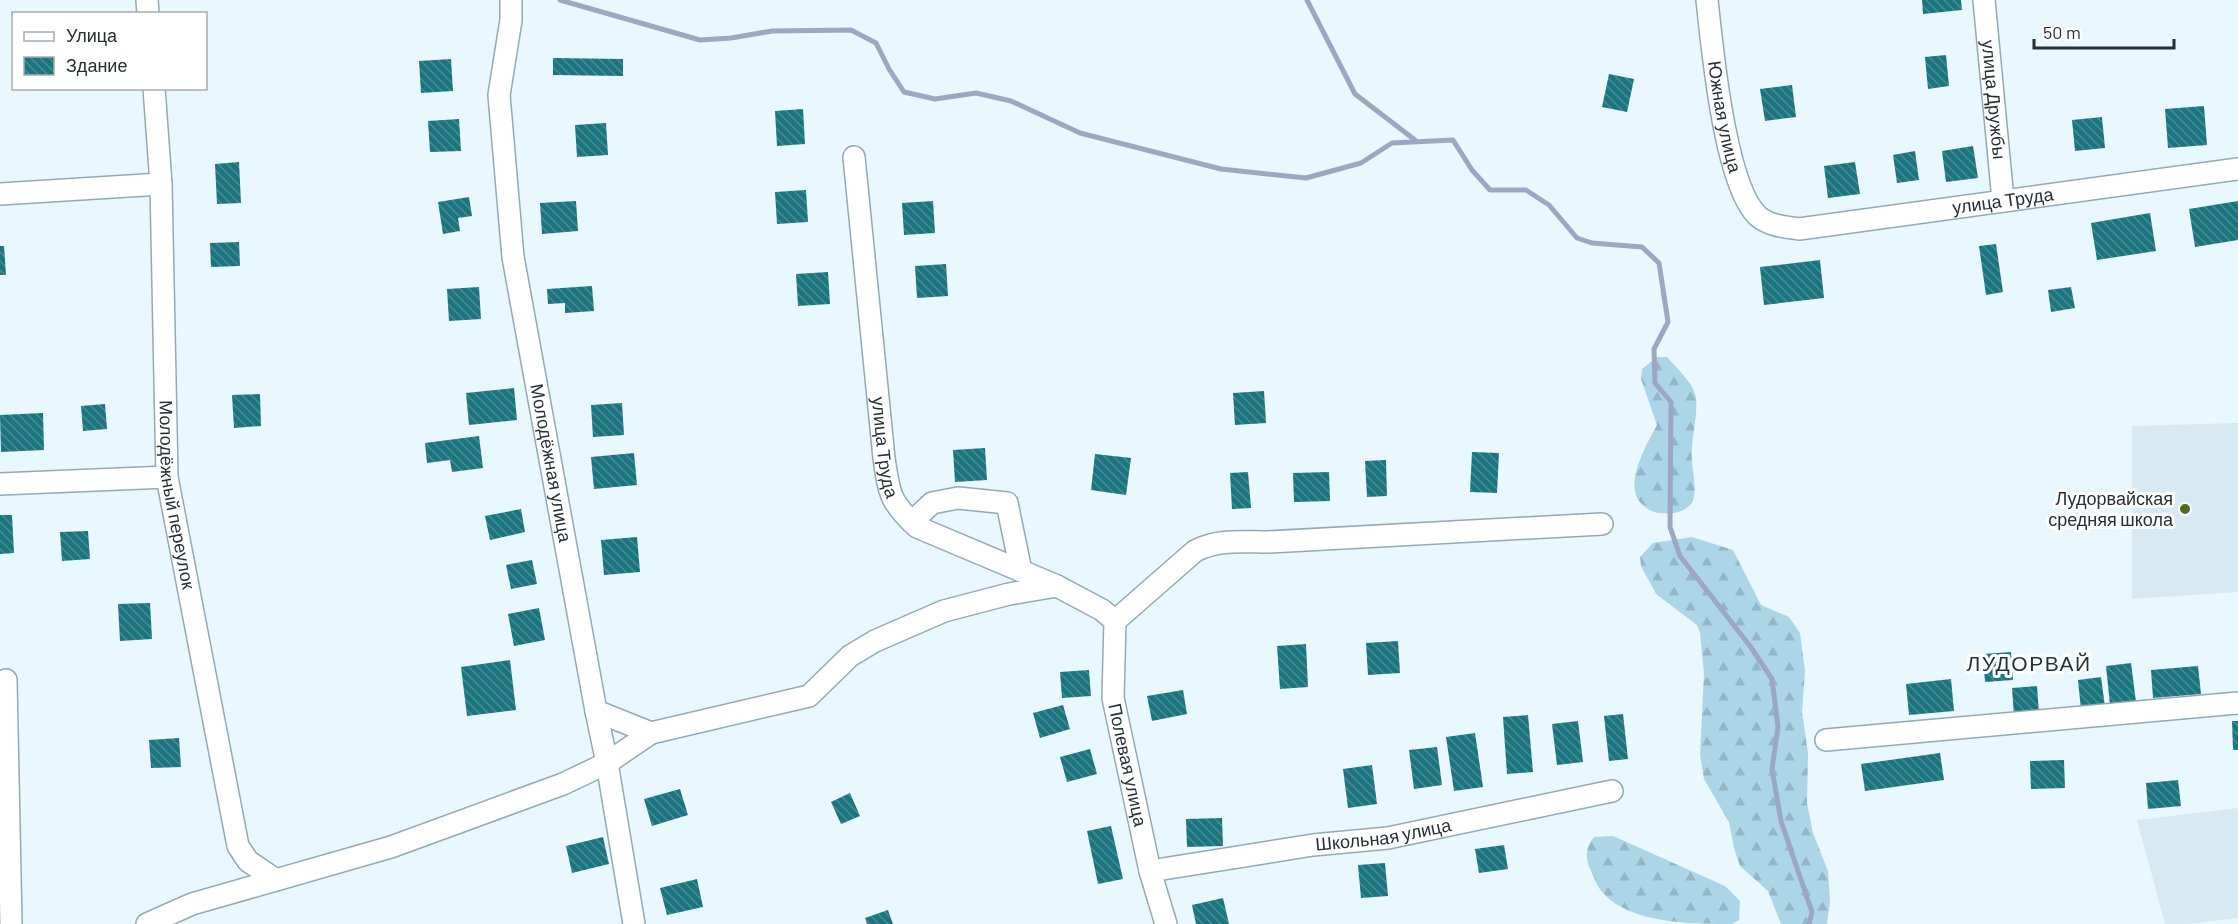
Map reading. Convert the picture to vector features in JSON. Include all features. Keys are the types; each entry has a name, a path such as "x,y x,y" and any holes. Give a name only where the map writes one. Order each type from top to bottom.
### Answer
{"street":[{"name":"Молодёжная улица","path":"511,0 511,20 499,95 513,257 607,763 634,924"},
{"name":"Южная улица","path":"1707,0 1730,160 1742,192 1757,216 1768,223"},
{"name":"улица Дружбы","path":"1984,0 2003,200"},
{"name":"Молодёжный переулок","path":"154,90 161,184 167,477 238,846 248,861 276,880"},
{"name":"улица Труда","path":"854,157 888,486 894,503 918,527 1057,586 1109,615"},
{"name":"улица Труда","path":"1768,223 1799,229 2238,169"},
{"path":"0,194 161,184"},
{"path":"0,484 167,477"},
{"path":"912,522 932,503 958,498 1007,503 1021,571"},
{"path":"1109,615 1195,551 1208,544 1602,524"},
{"path":"147,924 192,904 391,847 562,784 607,763 651,733 809,696 850,656 875,641 944,611 1009,594 1057,586"},
{"name":"Полевая улица","path":"1109,615 1113,698 1150,871 1166,924"},
{"path":"6,680 11,924"},
{"path":"1826,740 2238,704"},
{"path":"596,711 651,733"},
{"name":"Школьная улица","path":"1150,871 1313,845 1388,838 1612,791"}],"shaded area":[{"name":"Лудорвайская средняя школа","path":"2238,423 2238,592 2132,599 2132,426"},
{"path":"2238,808 2238,918 2187,924 2165,924 2137,820"}],"green space":[{"path":"1657,357 1667,357 1688,381 1696,398 1692,454 1694,498 1686,509 1671,513 1656,513 1646,508 1637,497 1634,488 1638,465 1657,425 1641,379 1642,369"},
{"path":"1692,537 1733,550 1761,605 1789,617 1800,633 1805,671 1802,712 1808,753 1807,803 1813,833 1828,871 1830,901 1827,924 1781,924 1768,891 1740,866 1729,822 1704,779 1700,755 1704,673 1700,633 1697,625 1656,594 1641,566 1640,557 1653,543"},
{"path":"1613,836 1725,886 1740,901 1739,920 1732,924 1715,924 1660,920 1625,909 1610,900 1598,886 1589,867 1587,854 1594,837"}],"building":[{"path":"1922,0 1961,0 1962,10 1923,14"},
{"path":"1946,55 1949,86 1928,89 1925,57"},
{"path":"553,58 623,59 623,76 553,75"},
{"path":"451,59 453,91 421,93 419,61"},
{"path":"1609,74 1634,79 1627,112 1602,107"},
{"path":"1792,85 1796,117 1765,121 1760,89"},
{"path":"2204,106 2207,145 2168,148 2165,109"},
{"path":"803,109 805,144 777,146 775,111"},
{"path":"2102,117 2105,148 2075,151 2072,120"},
{"path":"459,119 461,151 430,152 428,121"},
{"path":"606,123 608,155 577,157 575,125"},
{"path":"1973,146 1978,178 1946,182 1942,151"},
{"path":"1915,151 1919,180 1897,183 1893,155"},
{"path":"239,162 241,203 217,204 215,164"},
{"path":"1855,162 1860,194 1828,198 1824,166"},
{"path":"806,190 808,222 777,224 775,192"},
{"path":"469,197 472,216 458,218 460,231 443,234 438,202"},
{"path":"576,201 578,231 542,234 540,203"},
{"path":"933,201 935,233 904,235 902,203"},
{"path":"2238,201 2238,240 2195,247 2189,209"},
{"path":"2150,213 2156,251 2097,260 2091,223"},
{"path":"239,242 240,266 211,267 210,243"},
{"path":"1996,244 2003,292 1986,295 1979,246"},
{"path":"0,246 4,246 6,275 0,275"},
{"path":"1820,260 1824,298 1764,305 1760,267"},
{"path":"946,264 948,296 917,298 915,266"},
{"path":"828,272 830,304 798,306 796,274"},
{"path":"592,286 594,311 565,313 565,303 548,304 547,289"},
{"path":"479,287 481,319 449,321 447,289"},
{"path":"2071,287 2075,308 2051,312 2048,290"},
{"path":"514,388 517,420 469,425 466,393"},
{"path":"1264,391 1266,423 1235,425 1233,393"},
{"path":"260,394 261,426 234,428 232,395"},
{"path":"622,403 624,435 593,437 591,405"},
{"path":"105,404 107,429 83,431 81,406"},
{"path":"43,413 44,450 1,452 0,415"},
{"path":"479,436 483,468 452,472 450,460 427,463 425,443"},
{"path":"985,448 987,480 955,482 953,450"},
{"path":"1472,452 1499,453 1497,493 1470,492"},
{"path":"634,453 637,485 594,489 591,457"},
{"path":"1095,454 1131,458 1126,495 1091,490"},
{"path":"1386,460 1387,496 1367,497 1365,461"},
{"path":"1248,472 1251,508 1232,509 1230,473"},
{"path":"1329,472 1330,501 1294,502 1293,473"},
{"path":"521,509 525,532 490,540 485,516"},
{"path":"0,515 12,515 14,553 0,554"},
{"path":"88,531 90,559 62,561 60,532"},
{"path":"637,537 640,572 604,575 601,540"},
{"path":"532,560 537,584 511,589 506,565"},
{"path":"150,603 152,639 120,641 118,604"},
{"path":"539,608 545,640 514,646 508,614"},
{"path":"1398,641 1400,673 1368,675 1366,643"},
{"path":"1306,644 1308,687 1280,689 1277,646"},
{"path":"2011,652 2013,680 1985,682 1983,654"},
{"path":"510,660 516,710 467,716 461,667"},
{"path":"2131,663 2136,702 2110,705 2106,666"},
{"path":"2198,666 2201,694 2153,698 2151,670"},
{"path":"1089,670 1091,696 1062,698 1060,672"},
{"path":"2101,677 2105,707 2081,710 2078,680"},
{"path":"1951,679 1954,711 1909,715 1906,684"},
{"path":"2037,686 2039,714 2014,716 2012,688"},
{"path":"1183,690 1187,714 1152,721 1147,696"},
{"path":"1063,705 1070,729 1040,738 1033,713"},
{"path":"1623,714 1628,759 1609,761 1604,716"},
{"path":"1528,715 1533,772 1507,774 1503,717"},
{"path":"1578,721 1583,762 1557,765 1552,724"},
{"path":"2232,721 2238,721 2238,750 2233,750"},
{"path":"1475,733 1483,787 1454,791 1446,737"},
{"path":"179,738 181,767 151,768 149,740"},
{"path":"1437,747 1442,785 1414,789 1409,750"},
{"path":"1090,749 1097,774 1067,782 1060,757"},
{"path":"1940,753 1944,780 1865,791 1861,764"},
{"path":"2064,760 2065,788 2031,789 2030,761"},
{"path":"1372,765 1377,804 1348,808 1343,769"},
{"path":"2178,780 2181,806 2148,809 2146,783"},
{"path":"680,789 688,815 652,826 644,799"},
{"path":"850,793 860,816 841,824 831,802"},
{"path":"1222,818 1223,846 1187,847 1186,819"},
{"path":"1111,826 1123,879 1098,884 1087,831"},
{"path":"603,837 609,864 572,873 566,846"},
{"path":"1504,845 1508,869 1479,873 1475,849"},
{"path":"1385,863 1388,896 1361,898 1358,865"},
{"path":"697,879 703,907 667,915 660,888"},
{"path":"1223,898 1229,924 1196,924 1192,905"},
{"path":"888,910 893,924 867,924 865,918"}],"waterway":[{"path":"560,0 700,40 731,38 772,31 851,30 876,43 904,92 935,99 976,93 1011,101 1080,133 1221,169 1306,178 1361,163 1392,143 1453,140 1472,170 1490,190 1526,190 1549,205 1577,238 1592,243 1642,247 1659,263 1668,322 1654,349 1655,383 1671,402 1670,527 1680,556 1750,646 1772,679 1778,727 1772,769 1781,821 1812,912 1809,924"},
{"path":"1307,0 1355,94 1415,140"}],"place":[{"name":"Лудорвайская средняя школа","path":"2185,509"}],"district":[{"name":"ЛУДОРВАЙ","path":"2029,664"}]}
